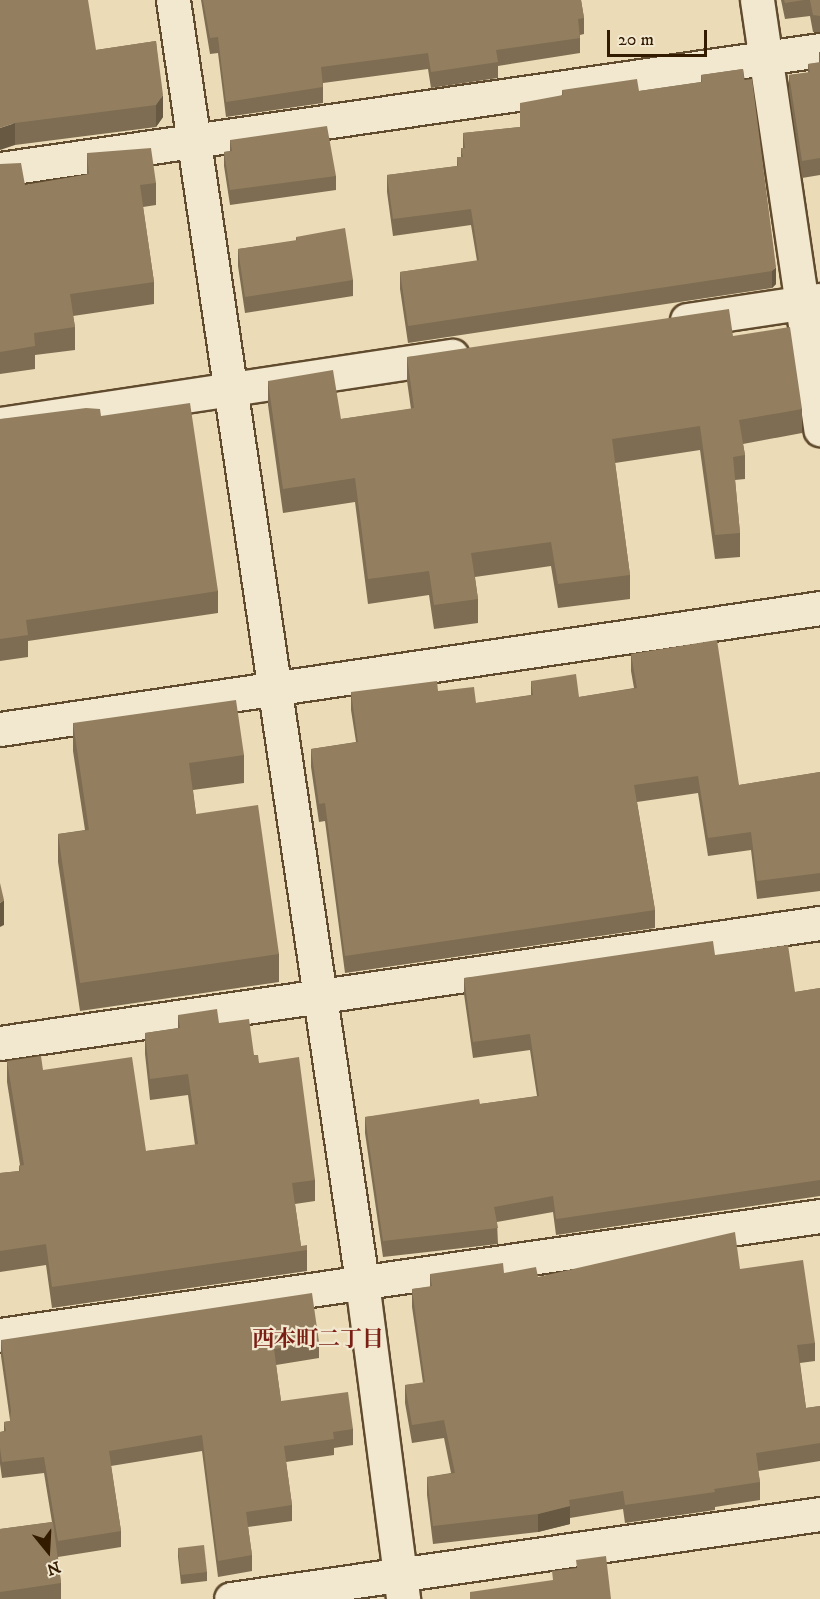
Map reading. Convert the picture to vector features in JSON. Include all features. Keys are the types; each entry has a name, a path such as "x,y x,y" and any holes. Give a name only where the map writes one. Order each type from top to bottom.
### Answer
{"street":[{"path":"173,0 362,1282 401,1586"},
{"path":"757,0 811,301 820,429"},
{"path":"0,169 820,50"},
{"path":"662,324 811,301"},
{"path":"0,424 486,350"},
{"path":"0,729 820,608"},
{"path":"0,1043 319,999 820,923"},
{"path":"0,1335 820,1216"},
{"path":"231,1599 401,1586 820,1515"}],"building":[{"path":"0,0 88,0 96,50 156,41 163,95 156,105 15,123 0,128"},
{"path":"203,0 581,0 584,18 578,19 580,38 496,50 498,62 431,72 428,53 321,67 323,87 226,102 218,37 210,38"},
{"path":"784,0 804,0 785,3"},
{"path":"810,0 820,0 820,16 813,15"},
{"path":"820,62 820,158 802,161 789,75 810,72 808,64"},
{"path":"743,69 744,80 752,79 776,267 772,271 408,326 400,272 479,260 471,209 393,219 387,175 458,166 457,157 463,157 461,148 465,148 463,133 520,127 520,103 563,95 562,90 637,79 639,91 702,82 701,75"},
{"path":"327,126 336,176 230,190 224,152 232,151 230,140"},
{"path":"151,148 156,183 140,185 154,282 70,294 75,327 34,333 35,346 0,352 0,164 21,163 25,185 89,174 87,153"},
{"path":"345,228 353,280 245,297 238,249 297,240 296,237"},
{"path":"729,309 733,336 790,327 802,409 739,420 745,455 733,457 740,533 715,535 700,426 612,439 630,575 558,584 551,542 471,553 478,599 434,605 429,571 368,579 355,478 283,489 268,381 333,370 341,419 414,408 407,357"},
{"path":"190,403 218,591 26,620 28,635 0,639 0,419 86,408 100,409 101,416"},
{"path":"717,640 739,785 820,772 820,873 757,881 751,832 708,838 698,776 634,785 655,910 345,956 325,803 319,804 311,749 358,742 351,692 437,681 438,691 474,687 476,703 533,695 531,681 576,674 579,697 637,688 631,654"},
{"path":"236,700 244,755 189,763 196,814 258,805 279,954 80,983 58,834 89,830 73,723"},
{"path":"0,883 4,900 0,903"},
{"path":"713,941 715,955 788,945 795,992 820,988 820,1180 556,1219 553,1196 494,1207 498,1228 383,1241 365,1117 479,1099 480,1104 539,1096 530,1034 473,1042 464,978"},
{"path":"217,1009 219,1023 249,1019 254,1055 258,1055 259,1063 299,1057 315,1180 292,1183 301,1246 307,1245 307,1250 52,1287 46,1244 0,1251 0,1173 20,1171 19,1166 24,1165 7,1061 41,1056 43,1070 132,1057 146,1151 198,1144 188,1074 150,1079 145,1033 180,1028 178,1015"},
{"path":"735,1232 740,1269 803,1260 815,1343 797,1345 806,1408 820,1406 820,1443 756,1453 760,1482 714,1489 715,1492 625,1505 623,1491 569,1500 570,1506 538,1514 433,1526 427,1477 455,1473 444,1420 412,1425 405,1385 425,1382 412,1289 432,1286 430,1274 503,1263 504,1273 536,1267 538,1277"},
{"path":"312,1293 319,1342 274,1349 281,1401 348,1392 353,1429 333,1432 334,1439 284,1446 292,1505 246,1512 252,1555 218,1561 202,1435 109,1451 121,1531 58,1541 44,1457 2,1462 0,1432 6,1431 4,1422 10,1421 11,1410 1,1340"},
{"path":"53,1522 61,1583 0,1592 0,1529"},
{"path":"204,1545 207,1572 181,1575 178,1548"},
{"path":"606,1556 611,1599 470,1599 470,1592 553,1580 552,1571 577,1568 576,1560"}],"district":[{"name":"西本町二丁目","path":"318,1340"}]}
